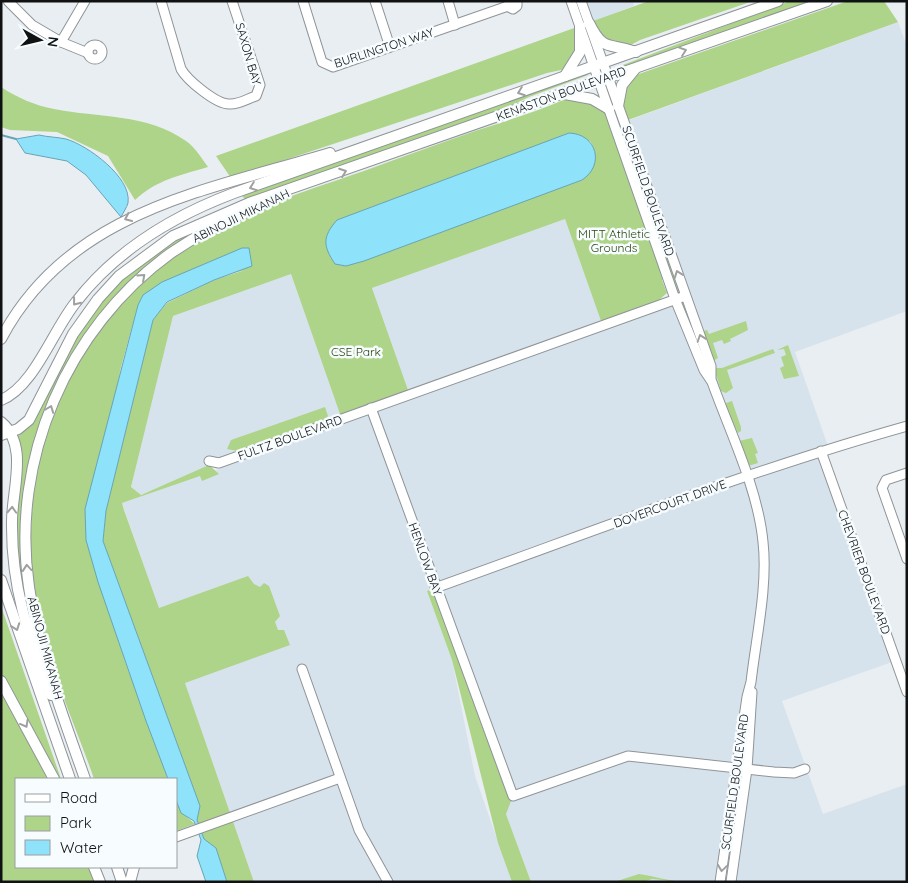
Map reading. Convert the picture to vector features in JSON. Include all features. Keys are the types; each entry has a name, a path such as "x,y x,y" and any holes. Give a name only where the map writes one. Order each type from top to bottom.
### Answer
{"main road":[{"name":"KENASTON BOULEVARD","path":"464,112 778,1"},
{"name":"KENASTON BOULEVARD","path":"296,188 826,1"},
{"path":"584,24 602,44 636,52"},
{"path":"565,76 580,52 584,24"},
{"path":"564,94 592,99 614,108 622,85 636,68"},
{"path":"1,338 18,311 46,276 80,247 116,224 174,200 450,113 464,112"},
{"path":"1,400 14,394 27,380 60,324 86,289 118,258 153,232 214,201 464,112"},
{"path":"6,433 29,420 73,334 98,299 125,271 163,242 194,225 249,203 296,188"},
{"name":"ABINOJII MIKANAH","path":"86,778 36,624 26,565 25,536 29,484 37,448 51,406 64,378 86,340 114,305 146,273 182,246 208,230 283,196 296,188"},
{"path":"1,422 17,452 12,521 13,561 17,594 31,641 63,728 77,753"},
{"path":"1,580 70,778"},
{"path":"1,681 53,778"},
{"path":"94,868 100,882"},
{"path":"102,868 107,882"},
{"path":"117,868 122,882"},
{"path":"130,882 134,868"}],"street":[{"path":"8,1 32,25 60,42 88,54"},
{"path":"60,42 84,1"},
{"name":"SAXON BAY","path":"161,1 181,69 186,78 221,103 228,104 256,96 260,85 232,1"},
{"name":"BURLINGTON WAY","path":"303,1 322,62 326,66 333,67 455,25 508,4 515,9 517,1"},
{"path":"375,1 390,47"},
{"path":"448,1 455,25"},
{"name":"SCURFIELD BOULEVARD","path":"571,1 584,24 604,79 675,299 704,370 712,382 759,516 764,552 751,682 751,721 747,769 731,882"},
{"name":"SCURFIELD BOULEVARD","path":"581,1 584,24"},
{"name":"SCURFIELD BOULEVARD","path":"614,108 711,366 712,382"},
{"path":"371,408 685,296"},
{"name":"FULTZ BOULEVARD","path":"209,461 219,464 371,408"},
{"name":"HENLOW BAY","path":"371,408 512,796 628,756 786,773 805,769"},
{"name":"DOVERCOURT DRIVE","path":"435,588 821,451 907,426"},
{"name":"CHEVRIER BOULEVARD","path":"821,451 907,692"},
{"path":"907,473 886,480 882,488 907,559"},
{"path":"302,669 359,830 388,882"},
{"name":"SCURFIELD BOULEVARD","path":"720,882 747,697 751,682"},
{"path":"178,836 340,778"}],"shaded area":[{"path":"581,1 633,1 634,6 589,23"},
{"path":"898,22 907,46 907,311 795,352 829,449 821,451 895,661 782,701 823,814 907,784 907,882 531,882 506,814 435,588 427,591 452,660 475,776 512,882 254,882 122,503 236,463 234,458 140,495 131,487 173,316 291,274 342,419 675,299 690,334 624,122"},
{"path":"565,219 601,321 408,390 372,288"}],"green space":[{"path":"649,1 753,1 640,40 629,46 607,44 593,21"},
{"path":"790,1 811,1 621,69 615,68"},
{"path":"848,1 884,1 898,22 628,120 623,106 623,96 626,86 636,75"},
{"path":"577,27 579,43 566,69 547,73 231,178 216,156"},
{"path":"588,73 588,75 529,97 504,109 248,202 241,195"},
{"path":"1,87 26,101 47,108 122,118 155,125 186,141 208,167 160,183 135,200 108,156 57,132 10,130 1,127"},
{"path":"568,98 606,107 646,215 655,211 712,382 666,278 662,280 667,293 659,300 601,321 565,219 372,288 408,390 340,414 291,274 173,316 131,487 141,495 209,465 219,474 202,481 200,476 122,503 124,510 159,608 248,576 254,584 260,587 264,583 269,586 280,616 275,622 278,630 284,630 290,645 185,683 254,882 227,882 216,848 204,839 197,820 200,806 103,541 106,511 153,320 167,303 214,280 245,270 143,295 138,305 121,367 86,540 126,664 168,778 94,778 44,639 34,592 31,542 34,493 44,445 60,399 82,355 110,315 143,279 183,248 236,220 292,196","holes":["590,141 595,152 594,162 582,180 346,266 337,220"]},
{"path":"220,217 173,248 75,350 26,487 32,621 20,595 16,515 21,456 18,436 31,424 60,363 91,315 119,281 163,245"},
{"path":"746,321 748,330 724,344 722,340 713,343 718,358 713,361 703,331 707,330 709,334"},
{"path":"788,345 799,376 784,379 780,368 784,366 781,357 786,355 784,349 777,350"},
{"path":"773,349 775,353 727,370 733,388 726,393 721,391 714,368 722,368"},
{"path":"732,401 741,427 741,431 738,433 726,408 726,403"},
{"path":"325,407 328,416 325,420 237,451 227,449 231,440"},
{"path":"752,438 758,453 755,454 758,463 748,466 739,441"},
{"path":"435,588 513,796 506,814 531,882 512,882 498,843 452,660 427,591"},
{"path":"1,606 61,778 15,778 15,868 92,868 97,882 1,882"},
{"path":"178,805 181,812 195,824 178,830"},
{"path":"639,874 671,881 652,879 643,882 614,882"}],"water":[{"path":"569,133 586,139 595,151 594,166 582,180 364,261 346,266 335,264 331,258 326,242 332,226 337,220"},
{"path":"39,135 75,142 96,155 116,173 127,193 128,203 121,217 86,175 67,161 25,153 16,139"},
{"path":"242,248 249,248 252,266 214,280 167,302 153,320 106,511 103,541 200,806 197,820 204,839 216,848 227,882 206,882 197,856 201,840 194,821 181,813 178,805 178,778 168,778 98,582 86,540 85,509 138,305 143,295 162,282"}],"waterway":[{"path":"1,135 16,139"}],"park label":[{"name":"MITT Athletic Grounds","path":"614,241"},
{"name":"CSE Park","path":"356,352"}]}
